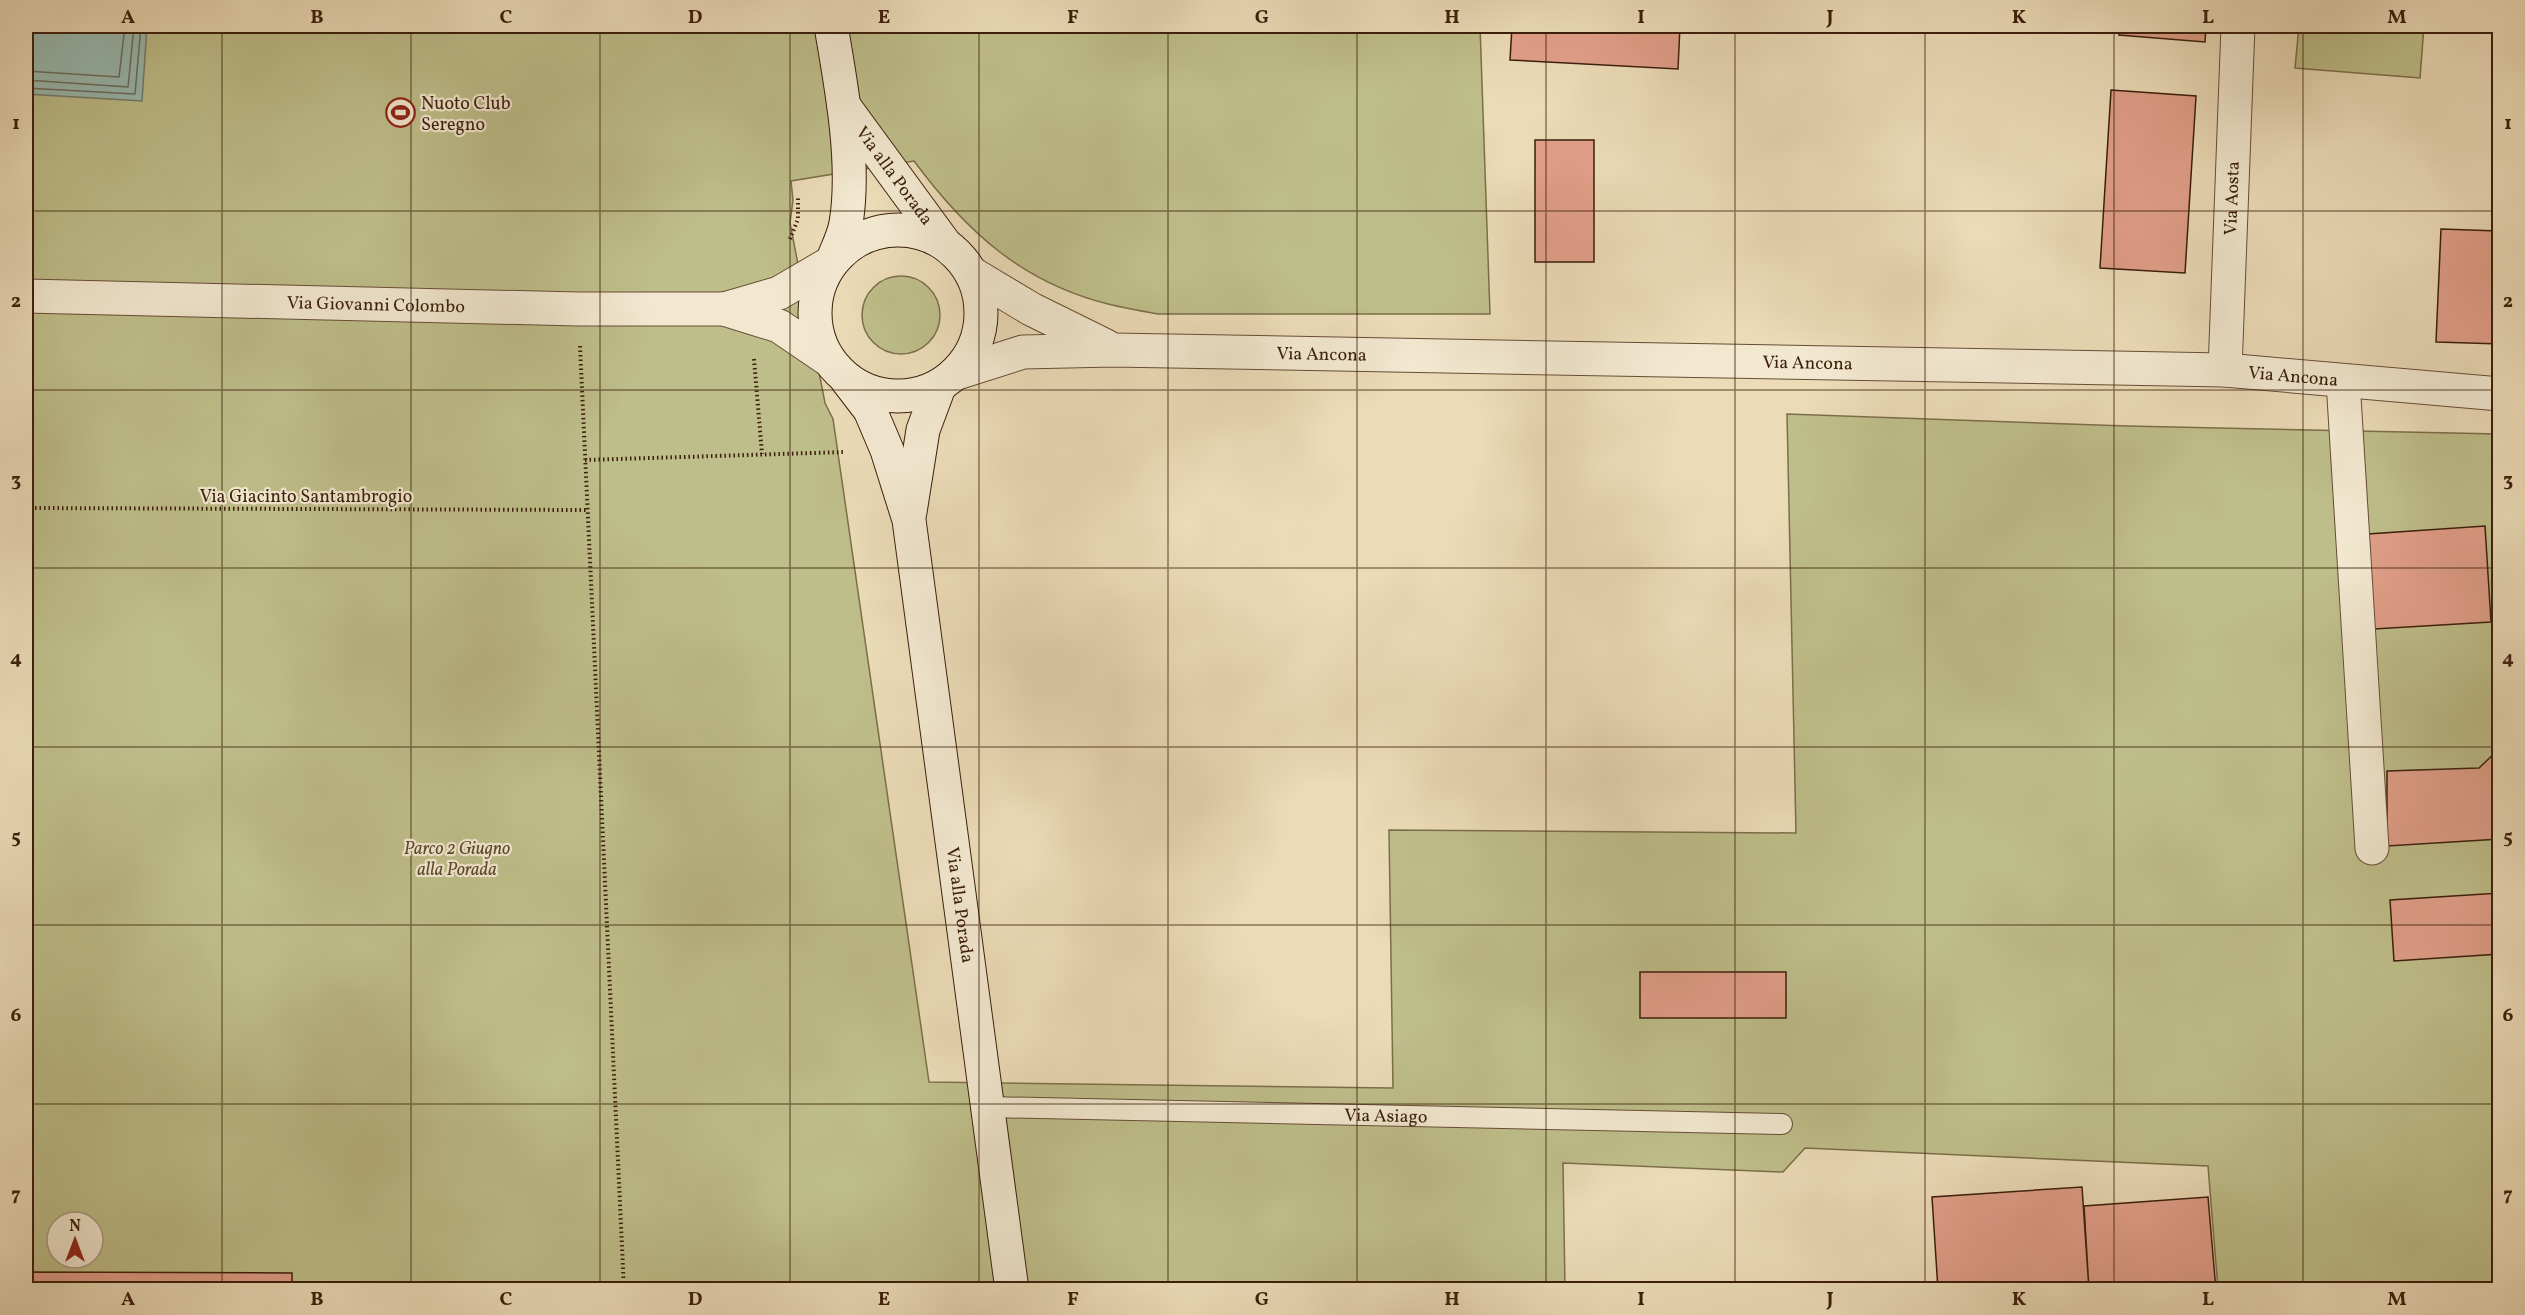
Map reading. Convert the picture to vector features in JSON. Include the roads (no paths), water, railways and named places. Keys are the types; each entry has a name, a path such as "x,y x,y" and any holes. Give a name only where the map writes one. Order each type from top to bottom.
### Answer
{"street":[{"name":"Via alla Porada","path":"831,26 844,106 849,195 846,226 832,262"},
{"name":"Via Aosta","path":"2225,370 2238,26"},
{"name":"Via alla Porada","path":"844,106 945,244"},
{"path":"887,230 908,230 927,234 945,244 960,256 972,273 980,292 980,334 972,354 948,380 917,395 894,397 871,393 838,370 817,336 814,309 820,283 832,262 858,240 887,230"},
{"name":"Via Giovanni Colombo","path":"26,296 578,309 724,309 779,293 832,262"},
{"name":"Via Ancona","path":"972,273 1030,309 1113,350"},
{"name":"Via Giovanni Colombo","path":"724,309 779,326 838,370"},
{"name":"Via Ancona","path":"948,380 1023,352 1113,350 2225,370 2499,394"},
{"name":"Via alla Porada","path":"838,370 870,410 887,450 909,520 1012,1290"},
{"name":"Via alla Porada","path":"909,520 923,430 948,380"},
{"path":"2343,381 2373,848"}],"lane":[{"name":"Via Asiago","path":"988,1107 1782,1124"}],"water":[{"path":"26,26 147,26 142,101 26,94"}],"place":[{"name":"Nuoto Club Seregno","path":"400,113"}],"park label":[{"name":"Parco 2 Giugno alla Porada","path":"457,858"}]}
